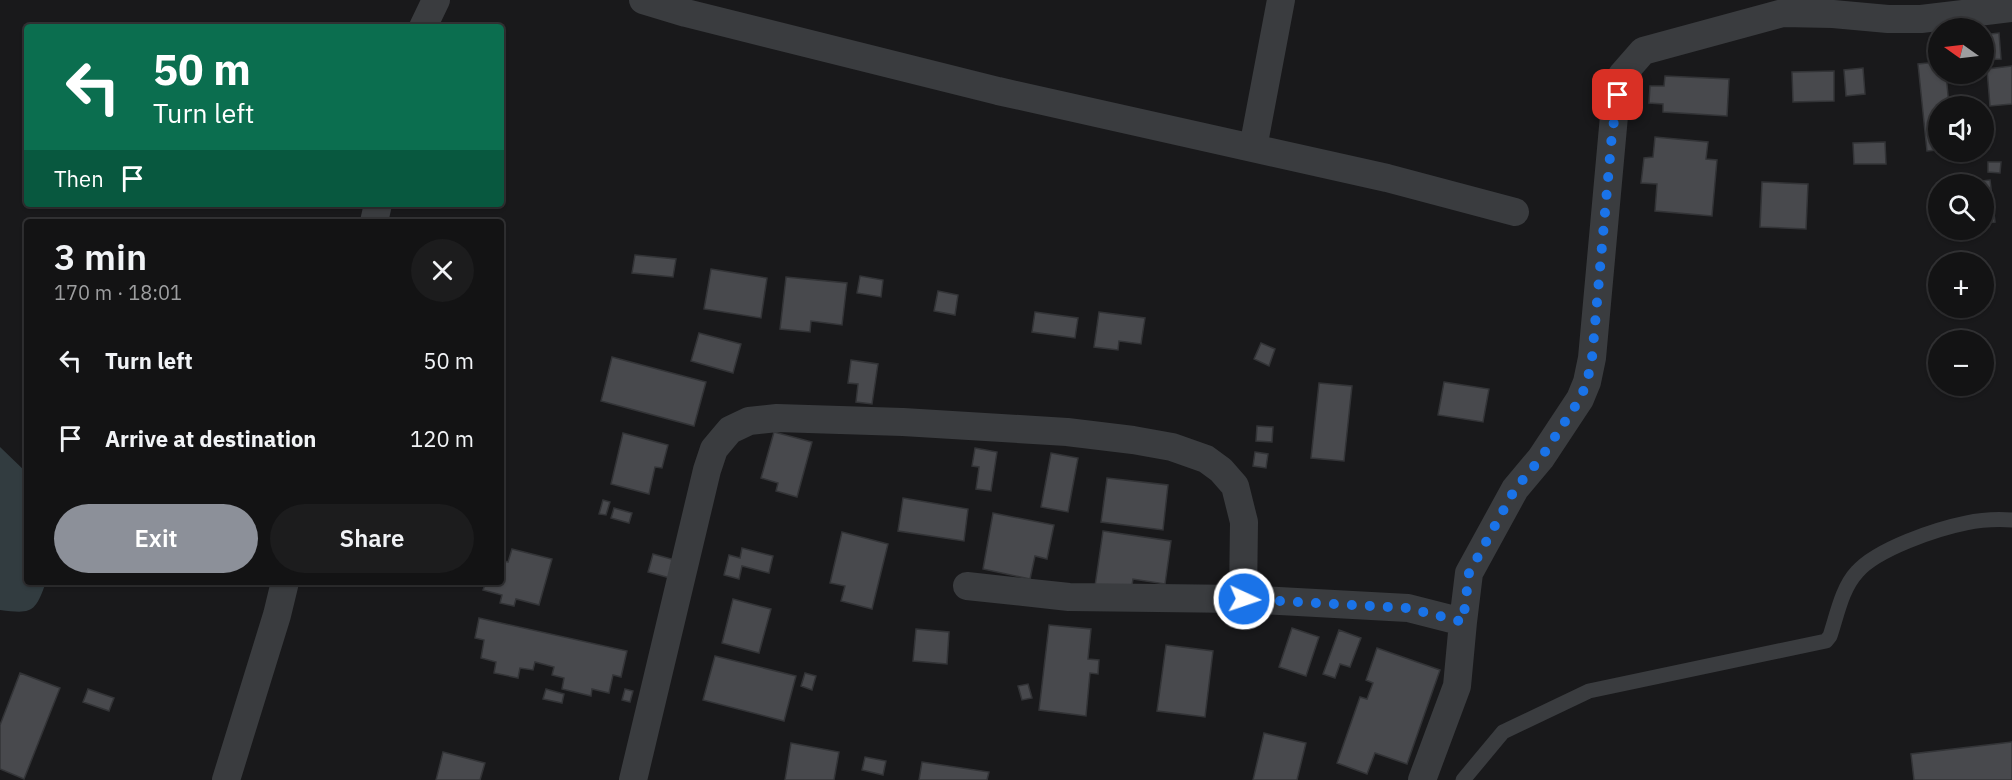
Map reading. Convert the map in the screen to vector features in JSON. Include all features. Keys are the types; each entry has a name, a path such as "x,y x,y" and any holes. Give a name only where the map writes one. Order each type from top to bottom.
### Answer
{"street":[{"path":"424,24 436,0"},
{"path":"643,0 686,13 998,91 1387,178 1515,212"},
{"path":"1252,148 1281,0"},
{"path":"1422,780 1457,686 1469,573 1515,489 1541,458 1575,408 1587,382 1592,358 1614,116 1622,75 1643,51 1784,6 1910,19 2012,8"},
{"path":"633,780 707,470 714,449 730,430 748,421 777,418 903,422 1067,432 1172,447 1206,459 1221,470 1235,486 1244,522 1244,599"},
{"path":"226,780 284,585"},
{"path":"967,586 1069,597 1244,599 1408,608 1463,622"}],"lane":[{"path":"1463,780 1503,732 1589,691 1826,641 1830,636 1845,594 1857,572 1874,558 1934,531 1968,522 2012,520"}],"shaded area":[{"path":"0,447 24,470 24,585 45,585 39,600 31,609 19,612 0,610"}],"building":[{"path":"1999,33 2001,59 1994,59 1994,34"},
{"path":"1928,63 1928,84 1947,84 1948,96 1928,96 1928,151 1927,151 1918,64"},
{"path":"2012,66 2012,104 1994,106 1994,96 1989,96 1988,84 1994,84 1994,68"},
{"path":"1863,68 1865,94 1846,96 1844,70"},
{"path":"1834,71 1834,101 1793,102 1792,72"},
{"path":"1665,76 1729,79 1727,116 1663,112 1663,104 1649,103 1650,86 1664,86"},
{"path":"1655,137 1708,142 1706,159 1717,160 1712,216 1655,211 1657,184 1641,183 1644,158 1653,157"},
{"path":"1885,142 1886,164 1854,164 1853,143"},
{"path":"1988,162 2001,162 2000,173 1988,172"},
{"path":"1762,182 1808,184 1806,229 1760,227"},
{"path":"635,255 676,259 673,277 632,273"},
{"path":"711,269 767,278 761,318 704,309"},
{"path":"860,276 883,280 881,297 857,293"},
{"path":"786,277 847,283 842,325 811,321 810,332 780,329"},
{"path":"938,291 958,295 955,315 934,311"},
{"path":"1035,312 1078,318 1075,338 1032,332"},
{"path":"1099,312 1145,318 1141,344 1119,341 1118,350 1094,347"},
{"path":"699,333 741,344 733,373 691,361"},
{"path":"1261,343 1275,349 1269,366 1254,359"},
{"path":"612,357 706,382 694,426 601,401"},
{"path":"851,360 878,364 872,404 856,402 858,384 848,383"},
{"path":"1444,382 1489,389 1483,422 1438,415"},
{"path":"1319,383 1352,386 1344,461 1311,458"},
{"path":"1257,426 1273,427 1272,442 1256,441"},
{"path":"774,432 812,442 797,497 776,491 778,483 761,478"},
{"path":"623,433 668,445 662,468 655,467 649,494 611,484"},
{"path":"975,448 997,452 991,491 976,489 979,467 972,466"},
{"path":"1255,452 1268,454 1266,468 1253,466"},
{"path":"1051,453 1078,458 1068,512 1041,507"},
{"path":"1107,478 1168,485 1163,530 1101,522"},
{"path":"903,498 968,509 964,541 898,531"},
{"path":"603,500 610,502 606,515 599,514"},
{"path":"614,508 632,513 629,523 611,518"},
{"path":"993,513 1054,525 1047,559 1035,556 1030,579 983,569"},
{"path":"1103,531 1171,541 1165,584 1133,579 1131,591 1095,586"},
{"path":"842,532 888,544 872,609 841,601 845,586 830,583"},
{"path":"742,548 773,556 769,573 742,566 739,579 724,575 729,555 740,558"},
{"path":"512,549 552,559 539,605 516,599 514,606 500,603 502,595 483,590 485,585 504,585 504,561 508,562"},
{"path":"653,554 675,560 670,578 648,572"},
{"path":"733,599 771,609 759,653 722,643"},
{"path":"479,618 627,651 621,677 613,675 609,693 592,689 591,696 562,689 564,678 552,675 554,667 535,662 533,670 520,668 518,678 494,673 496,662 481,658 484,640 475,638"},
{"path":"1049,625 1091,629 1088,659 1099,660 1098,674 1090,673 1086,716 1039,710"},
{"path":"1292,628 1319,637 1306,676 1279,667"},
{"path":"916,629 949,632 947,664 913,661"},
{"path":"1339,630 1361,638 1350,667 1340,664 1335,678 1323,674"},
{"path":"1166,645 1213,651 1205,717 1157,711"},
{"path":"1377,648 1440,670 1407,764 1375,753 1367,774 1337,763 1360,697 1367,699 1373,683 1366,680"},
{"path":"715,656 796,676 784,721 703,700"},
{"path":"20,673 60,688 24,779 0,769 0,725"},
{"path":"805,673 816,676 812,690 801,686"},
{"path":"1028,684 1032,698 1022,700 1018,686"},
{"path":"88,689 114,698 109,711 83,702"},
{"path":"546,689 564,694 562,703 543,699"},
{"path":"625,689 633,691 630,702 622,700"},
{"path":"1264,733 1306,743 1297,780 1253,780"},
{"path":"2012,742 2012,780 1914,780 1911,754"},
{"path":"791,743 839,752 834,780 785,780"},
{"path":"443,752 485,763 480,780 436,780"},
{"path":"865,757 886,761 883,775 862,770"},
{"path":"922,762 989,772 987,780 919,780"}],"route":[{"path":"1244,599 1408,608 1463,622 1469,573 1484,543 1515,489 1541,458 1570,416 1587,382 1592,358 1612,134 1618,95"}]}
